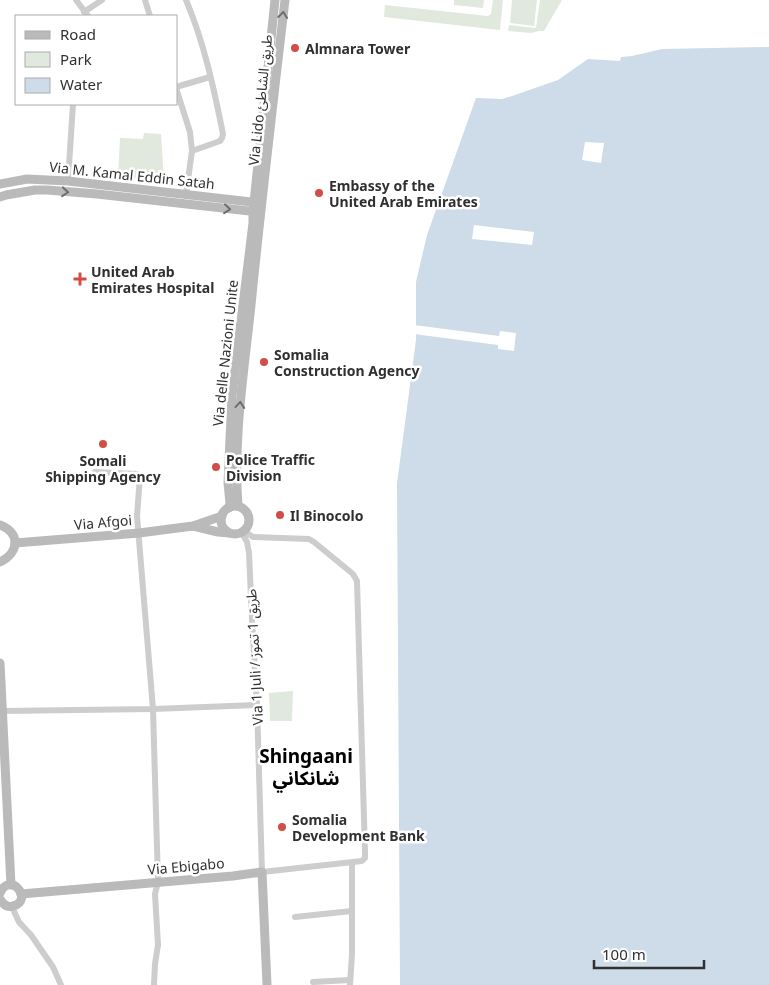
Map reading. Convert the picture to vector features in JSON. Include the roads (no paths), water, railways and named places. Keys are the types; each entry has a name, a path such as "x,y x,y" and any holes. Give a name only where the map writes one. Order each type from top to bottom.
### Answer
{"main road":[{"name":"Via Lido طريق الشاطئ","path":"258,207 273,61 275,0"},
{"name":"Via Lido طريق الشاطئ","path":"258,207 259,159 273,61 285,0"},
{"name":"Via M. Kamal Eddin Satah","path":"0,184 27,179 68,181 186,194 258,207"},
{"path":"47,190 48,180"},
{"name":"Via M. Kamal Eddin Satah","path":"0,197 35,190 47,190 258,207"},
{"name":"Via delle Nazioni Unite","path":"234,507 241,394 258,207"},
{"path":"193,526 237,534 248,528 250,521 246,511 234,507 225,511 221,521 225,530 229,532"},
{"path":"193,526 222,516"},
{"path":"0,525 10,530 15,543 12,554 0,562"},
{"name":"Via Afgoi","path":"15,543 139,533 193,526"},
{"path":"0,664 3,801 11,885"},
{"path":"262,872 267,985"},
{"name":"Via Ebigabo","path":"22,894 262,872"},
{"path":"0,893 5,886 11,885 18,887 22,894 20,901 16,906 12,907 6,906 0,899"}],"street":[{"path":"76,0 86,14 102,0"},
{"path":"145,0 150,15"},
{"path":"186,0 193,16 223,134 220,141 192,151"},
{"path":"178,87 210,78"},
{"path":"178,94 190,132 192,151 186,194"},
{"path":"68,181 73,105"},
{"path":"94,472 137,474 140,476 137,516 153,709 158,882 155,894 158,945 154,985"},
{"path":"243,532 254,537 309,539 353,574 357,582 365,858 362,861 352,863 352,954 350,983 313,982"},
{"name":"Via 1 Juli / طريق 1 تموز","path":"243,532 249,553 257,705 262,872"},
{"path":"2,711 153,709 257,705"},
{"name":"Via Ebigabo","path":"262,872 352,863"},
{"path":"12,907 19,922 31,935 53,967 61,985"},
{"path":"295,917 352,911"}],"water":[{"path":"769,47 769,985 400,985 397,483 416,340 416,282 427,235 476,98 502,99 558,80 588,59 620,61 621,57 662,49"}],"place":[{"name":"Almnara Tower","path":"295,48"},
{"name":"Embassy of the United Arab Emirates","path":"319,193"},
{"name":"United Arab Emirates Hospital","path":"80,279"},
{"name":"Somalia Construction Agency","path":"264,362"},
{"name":"Somali Shipping Agency","path":"103,444"},
{"name":"Police Traffic Division","path":"216,467"},
{"name":"Il Binocolo","path":"280,515"},
{"name":"Somalia Development Bank","path":"282,827"}],"district":[{"name":"Shingaani شانكاني","path":"306,767"}]}
